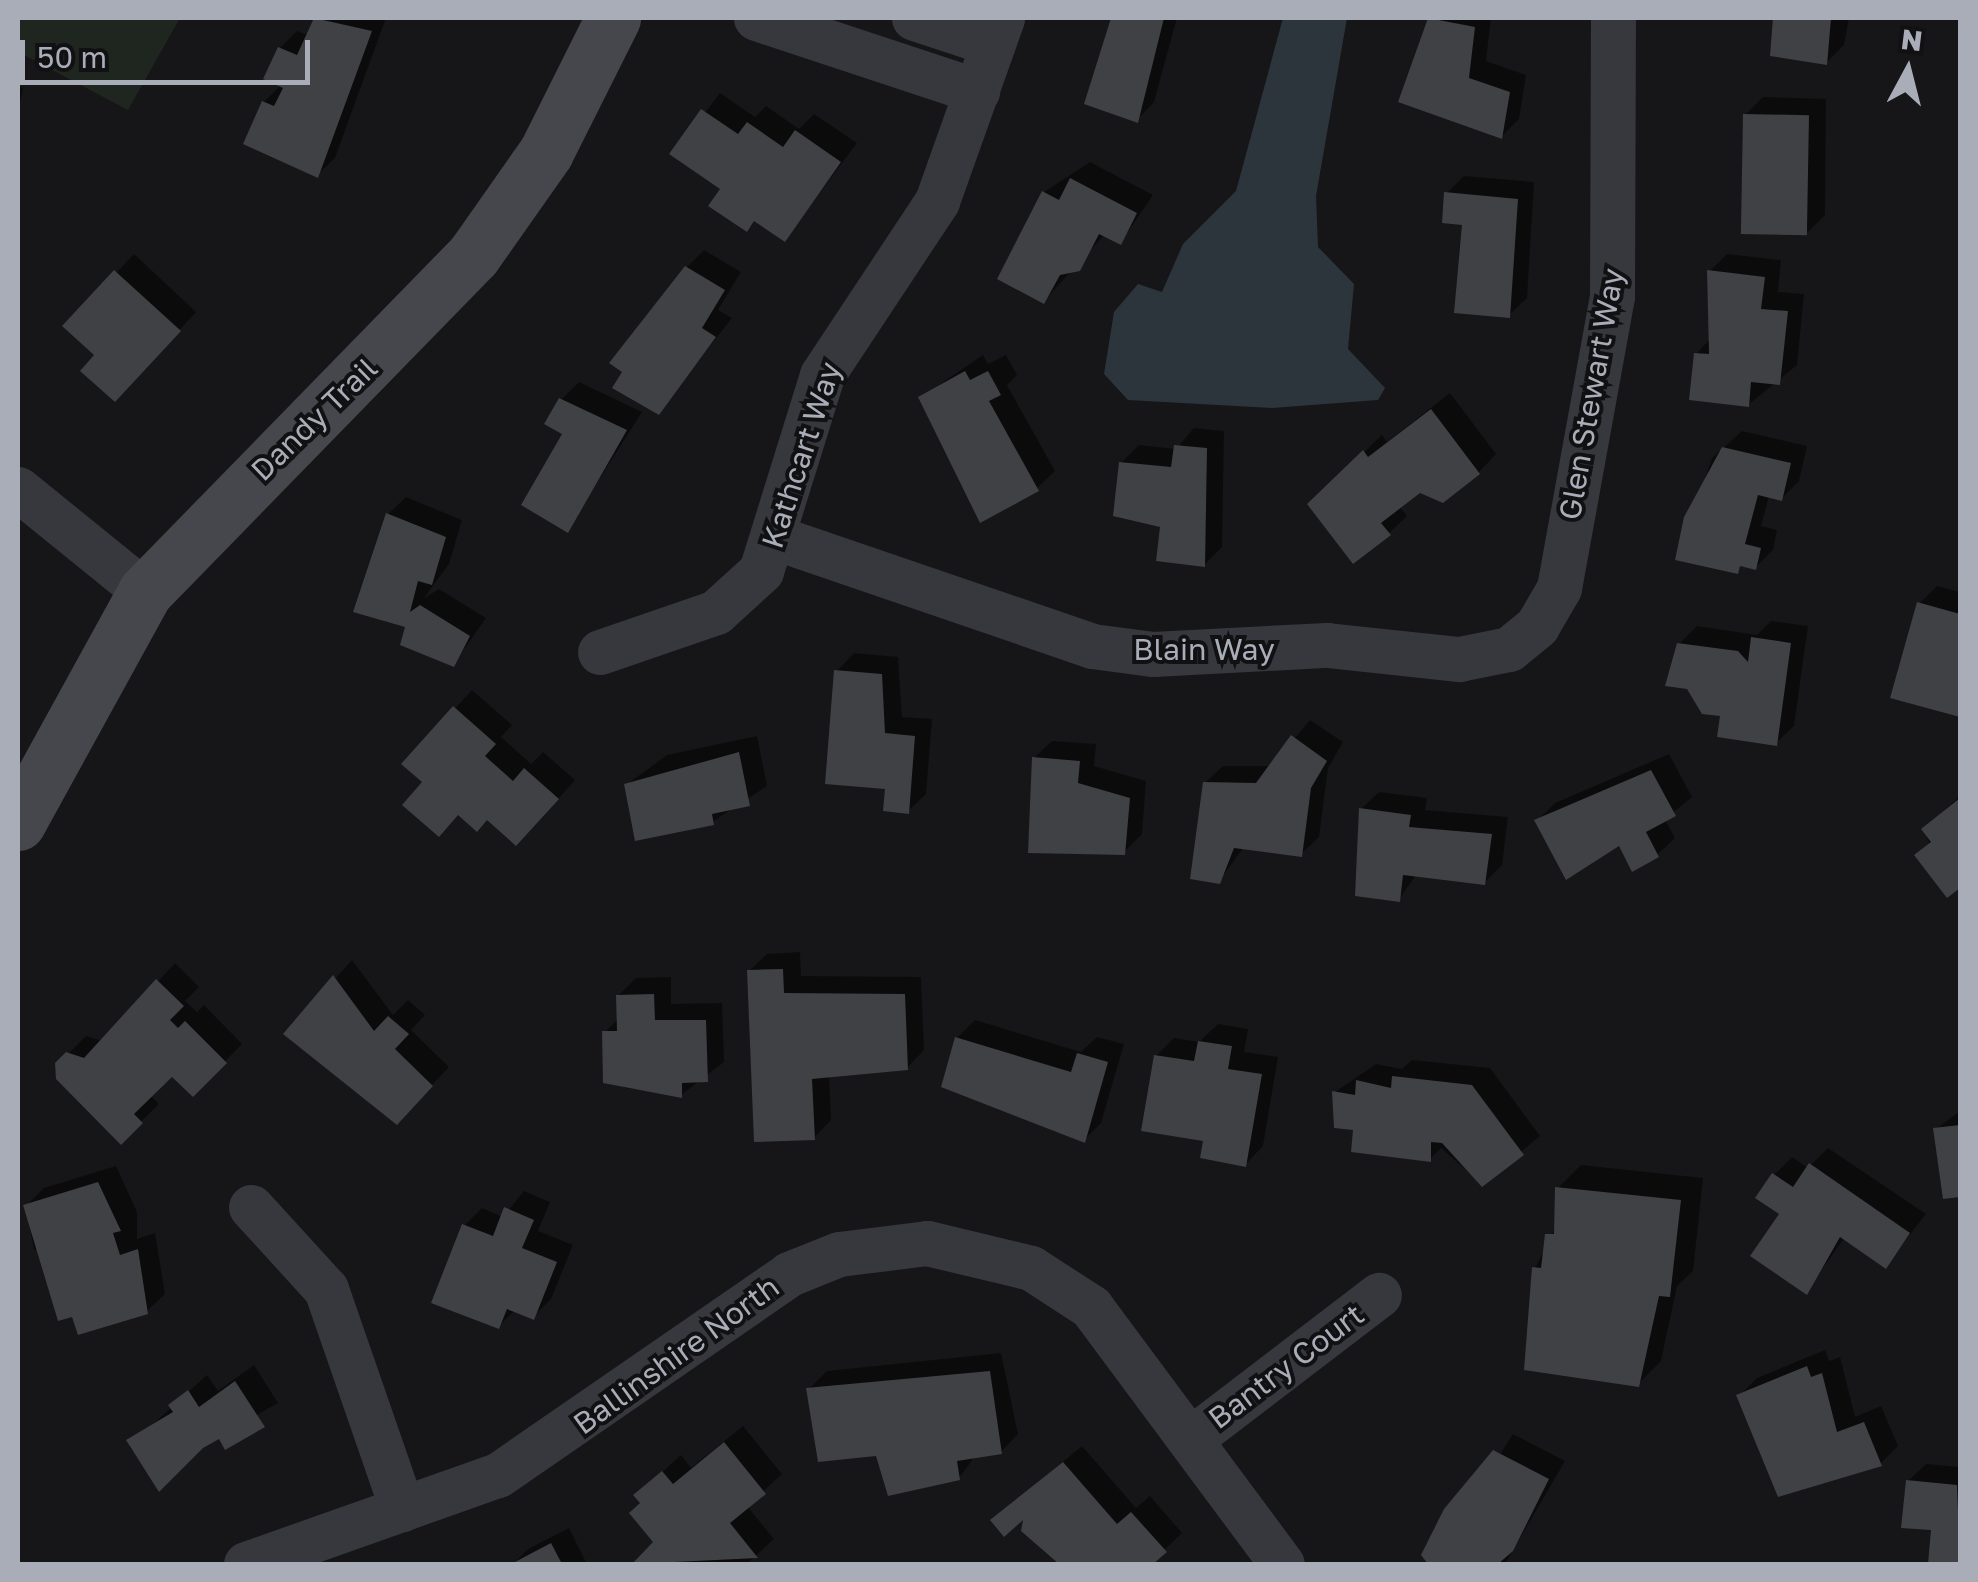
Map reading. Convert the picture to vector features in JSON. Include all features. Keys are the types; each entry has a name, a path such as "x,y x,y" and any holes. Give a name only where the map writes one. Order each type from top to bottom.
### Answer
{"street":[{"name":"Dandy Trail","path":"18,823 145,592 473,256 546,152 612,18"},
{"path":"756,18 977,91"},
{"path":"914,18 998,31"},
{"name":"Glen Stewart Way","path":"1524,639 1558,588 1615,280 1613,18"},
{"name":"Kathcart Way","path":"600,652 716,612 753,580 777,538 822,375 937,201 998,31"},
{"path":"18,489 145,592"},
{"name":"Blain Way","path":"777,538 1092,646 1153,654 1327,645 1476,659 1524,639"},
{"path":"251,1207 326,1289 402,1509"},
{"name":"Ballinshire North","path":"246,1564 514,1465 789,1274 892,1243 981,1249 1062,1286 1127,1347 1282,1564"},
{"name":"Bantry Court","path":"1193,1438 1379,1296"}],"shaded area":[{"path":"18,18 180,18 128,110 18,52"},
{"path":"1283,18 1347,18 1316,196 1318,247 1354,284 1348,349 1385,388 1378,400 1272,408 1128,400 1104,374 1114,312 1138,284 1162,292 1183,244 1236,191"}],"building":[{"path":"314,18 372,31 318,178 243,144 262,101 274,106 283,88 263,79 278,47 297,55"},
{"path":"1111,18 1164,18 1138,123 1084,104"},
{"path":"1428,18 1475,27 1469,78 1510,92 1502,139 1398,102"},
{"path":"1773,18 1831,18 1827,65 1770,56"},
{"path":"701,109 738,134 747,122 783,147 795,130 841,162 785,242 754,221 747,232 708,206 720,189 669,154"},
{"path":"1743,114 1809,115 1807,235 1741,234"},
{"path":"1070,178 1137,213 1121,245 1099,234 1080,271 1060,275 1044,304 997,279 1042,191 1059,200"},
{"path":"1444,192 1518,199 1510,318 1454,313 1462,225 1442,223"},
{"path":"685,266 725,290 702,328 716,337 659,415 612,388 622,372 609,363"},
{"path":"114,270 181,331 115,402 80,371 94,355 62,326"},
{"path":"1707,270 1765,277 1761,309 1788,311 1780,385 1751,382 1749,407 1689,400 1694,353 1709,354"},
{"path":"965,371 970,380 988,371 1001,395 989,401 1039,491 980,523 918,397"},
{"path":"559,398 627,430 568,533 521,505 562,434 544,424"},
{"path":"1431,409 1480,474 1443,503 1420,493 1381,523 1391,535 1353,564 1307,504 1363,450 1368,457"},
{"path":"1174,445 1207,448 1205,567 1156,561 1160,527 1113,516 1119,462 1171,467"},
{"path":"1722,447 1791,463 1782,501 1758,495 1745,544 1761,548 1756,570 1740,566 1738,574 1675,560 1684,517"},
{"path":"386,513 446,537 432,585 418,581 410,612 420,605 470,636 454,667 400,645 405,627 353,612"},
{"path":"1917,602 1960,614 1960,717 1890,698"},
{"path":"1751,637 1791,643 1777,746 1717,737 1720,716 1702,714 1687,689 1665,686 1677,643 1738,651 1748,662"},
{"path":"834,670 882,674 885,733 915,736 909,814 883,811 885,789 825,784"},
{"path":"453,706 496,744 485,756 513,781 524,768 559,799 516,846 487,820 477,832 458,815 439,837 402,805 422,782 401,764"},
{"path":"1291,735 1327,761 1311,788 1302,857 1234,848 1220,884 1190,879 1203,782 1256,783"},
{"path":"739,752 750,806 712,814 714,825 635,841 624,784"},
{"path":"1032,757 1080,761 1078,783 1130,798 1125,855 1028,853"},
{"path":"1651,770 1676,816 1646,832 1659,857 1632,872 1619,846 1566,880 1534,820"},
{"path":"1960,798 1960,888 1947,898 1914,855 1931,842 1921,829"},
{"path":"1359,808 1411,815 1409,827 1492,834 1485,885 1403,875 1400,902 1355,896"},
{"path":"783,969 784,993 905,994 908,1070 812,1079 815,1140 754,1142 747,970"},
{"path":"333,975 374,1031 388,1016 409,1034 395,1049 433,1086 397,1125 283,1034"},
{"path":"156,979 184,1006 170,1020 178,1028 185,1021 227,1063 193,1097 172,1077 134,1114 143,1123 121,1145 56,1079 55,1063 66,1052 84,1058"},
{"path":"654,994 655,1020 706,1020 708,1082 682,1083 682,1098 603,1083 602,1031 617,1031 616,995"},
{"path":"955,1037 1071,1072 1077,1053 1108,1062 1085,1143 941,1087"},
{"path":"1198,1041 1232,1046 1228,1069 1262,1074 1246,1167 1200,1158 1203,1141 1141,1131 1154,1055 1194,1061"},
{"path":"1392,1076 1472,1085 1524,1155 1482,1187 1442,1143 1431,1142 1431,1162 1351,1152 1353,1130 1334,1128 1332,1091 1355,1095 1356,1080 1391,1088"},
{"path":"1960,1125 1960,1197 1943,1199 1933,1128"},
{"path":"1809,1163 1910,1233 1886,1269 1840,1237 1807,1295 1750,1256 1779,1214 1755,1198 1772,1173 1793,1187"},
{"path":"98,1182 121,1231 113,1233 120,1255 138,1249 148,1314 78,1335 72,1317 58,1321 23,1205"},
{"path":"1555,1187 1681,1200 1670,1297 1659,1296 1639,1387 1524,1370 1532,1267 1541,1268 1545,1234 1554,1234"},
{"path":"504,1207 534,1220 522,1248 557,1262 534,1320 507,1309 499,1329 431,1303 462,1224 493,1236"},
{"path":"1807,1366 1811,1377 1822,1373 1837,1432 1864,1422 1882,1466 1778,1497 1736,1395"},
{"path":"990,1371 1002,1454 957,1461 960,1480 888,1496 876,1456 818,1462 806,1388"},
{"path":"235,1381 265,1427 225,1450 219,1439 203,1448 159,1492 126,1440 173,1412 168,1405 188,1390 199,1407"},
{"path":"724,1442 766,1494 730,1523 758,1558 632,1564 653,1542 629,1513 640,1503 633,1495 662,1471 673,1484"},
{"path":"1493,1450 1549,1479 1513,1551 1498,1564 1428,1564 1421,1555 1444,1509"},
{"path":"1063,1462 1117,1524 1131,1512 1167,1552 1153,1564 1059,1564 1021,1531 1023,1520 1004,1537 990,1520"},
{"path":"1906,1480 1957,1485 1960,1564 1928,1564 1931,1530 1901,1528"},
{"path":"551,1543 562,1564 511,1564"}]}
